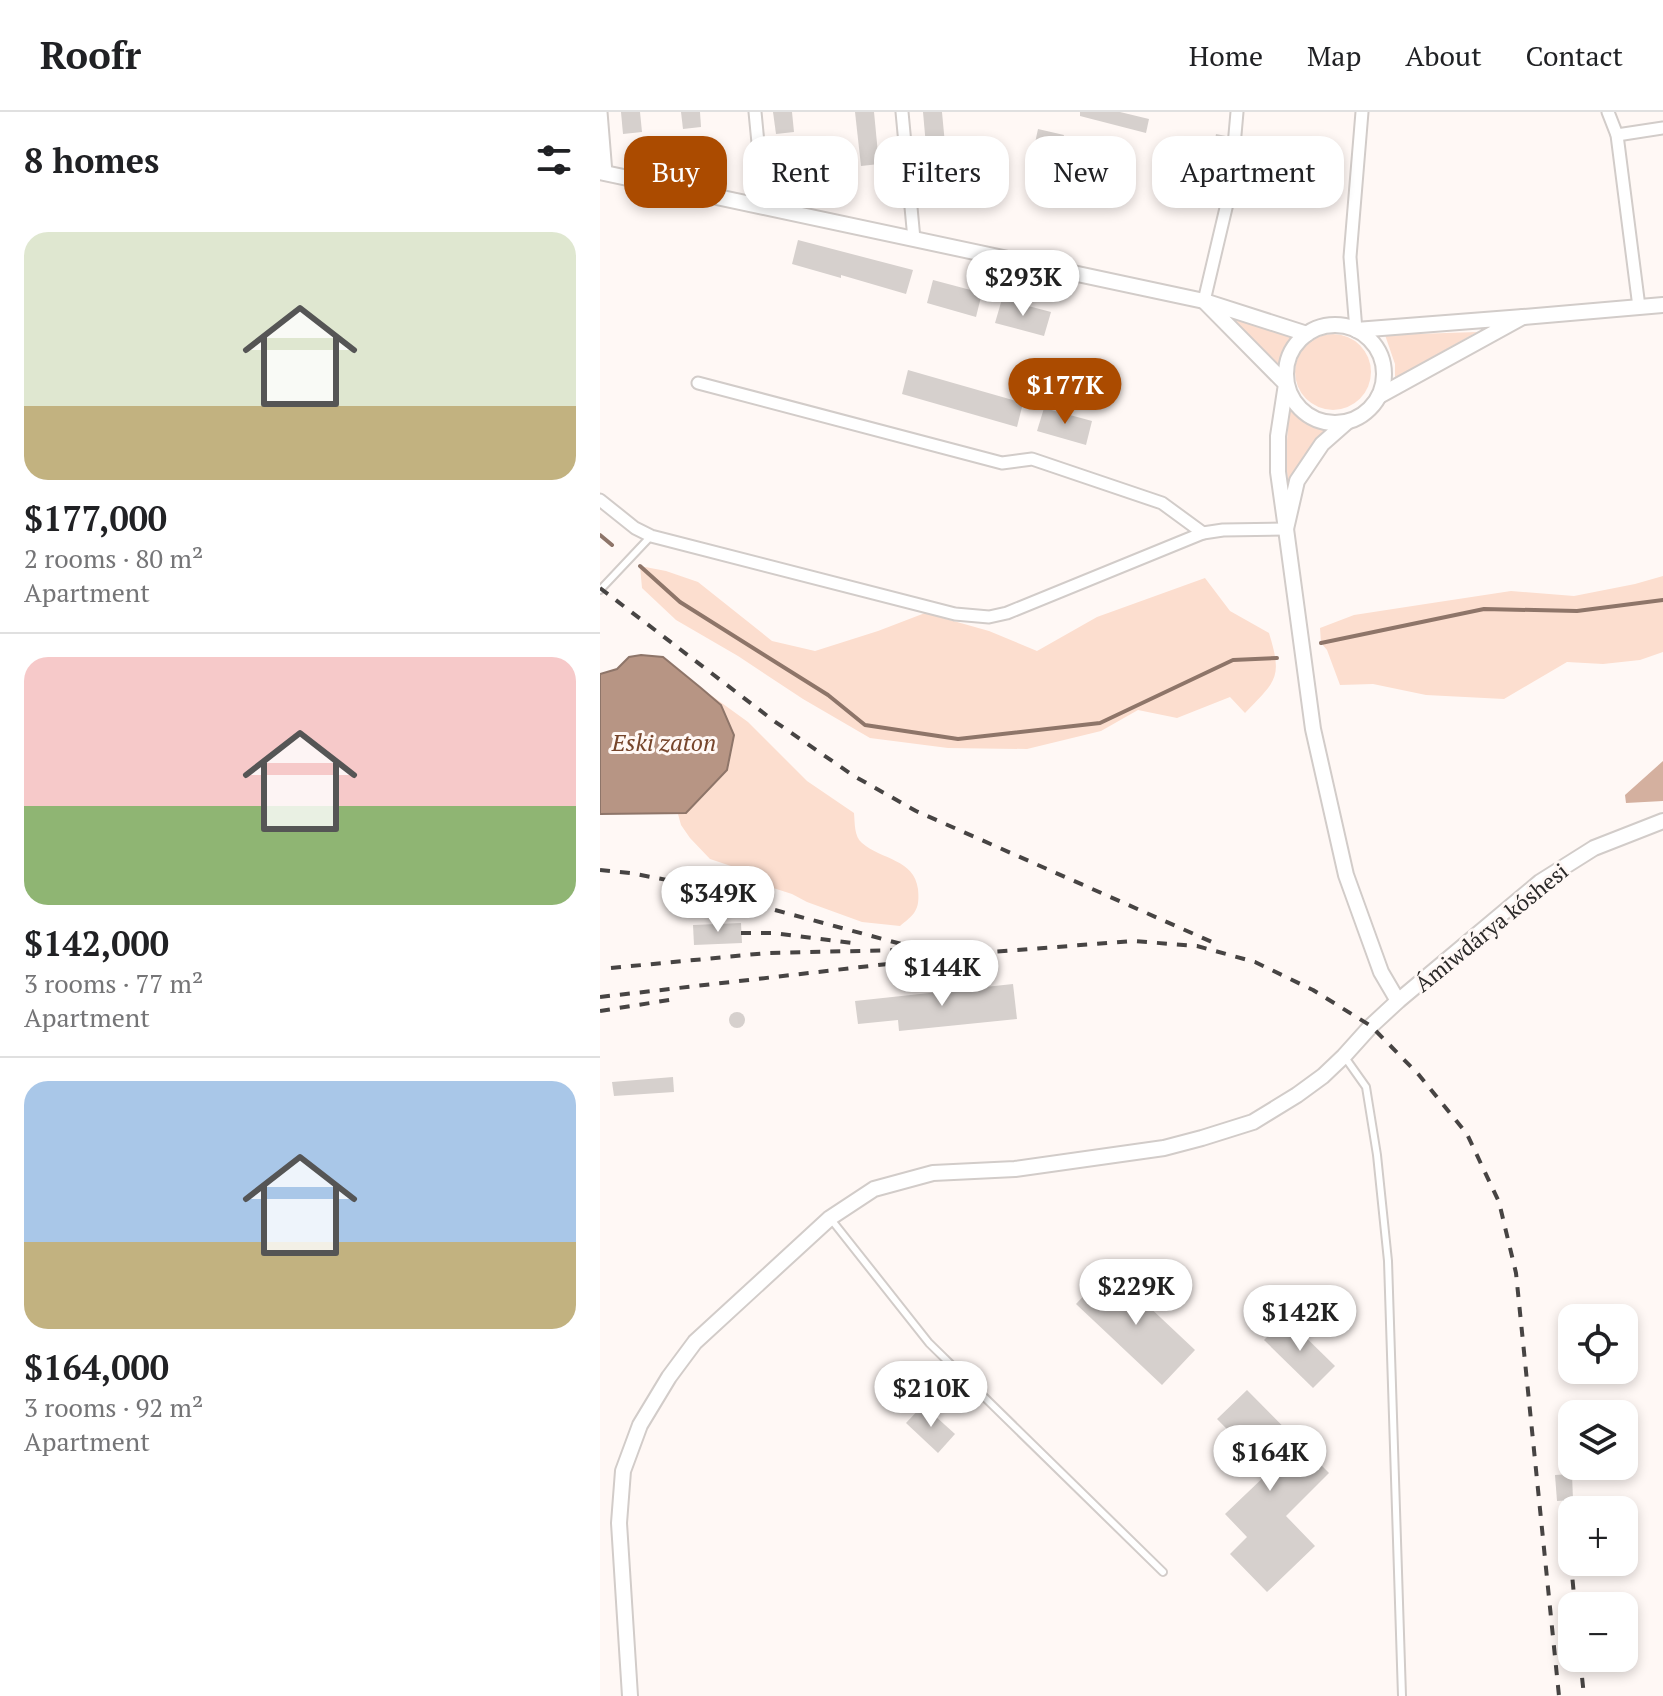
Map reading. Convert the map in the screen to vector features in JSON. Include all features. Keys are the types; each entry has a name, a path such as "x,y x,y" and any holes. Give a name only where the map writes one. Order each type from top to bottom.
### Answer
{"street":[{"path":"601,112 603,172 743,201"},
{"path":"755,112 757,136"},
{"path":"902,112 914,239"},
{"path":"1204,301 1230,191 1237,112"},
{"path":"1356,330 1350,257 1362,112"},
{"path":"1608,112 1617,135 1639,307"},
{"path":"1617,135 1663,128"},
{"path":"777,208 1204,301 1307,334"},
{"path":"1204,301 1286,384 1303,411 1316,419 1331,423 1360,417 1379,396 1384,381 1383,366 1378,351 1369,339 1344,326 1319,328 1297,344 1289,356 1286,370 1286,384 1278,436 1278,472 1313,729 1346,875 1381,972 1398,1001"},
{"path":"1356,330 1663,305"},
{"path":"1379,396 1523,317"},
{"path":"698,383 1002,463 1032,459 1162,503 1203,533"},
{"path":"1286,529 1297,481 1322,444 1347,422"},
{"path":"600,500 635,528 651,536 955,614 989,617 1007,613 1203,533 1286,529"},
{"name":"Ámiwdárya kóshesi","path":"630,1696 619,1523 623,1471 640,1425 695,1342 830,1218 874,1189 933,1173 1015,1169 1164,1148 1253,1122 1323,1076 1398,1001 1540,882 1594,848 1663,821"}],"lane":[{"path":"600,590 651,536"},
{"path":"1344,1056 1366,1087 1388,1261 1402,1696"},
{"path":"830,1218 929,1343 1163,1572"}],"shaded area":[{"path":"1227,313 1297,335 1286,351 1280,370"},
{"path":"1477,332 1395,378 1395,364 1385,335"},
{"path":"1333,334 1347,337 1360,345 1368,358 1371,372 1368,386 1360,399 1347,407 1333,410 1319,407 1306,399 1298,386 1295,372 1298,358 1306,345 1319,337"},
{"path":"1289,407 1302,421 1327,430 1304,455 1288,485 1286,458"},
{"path":"640,566 698,582 772,641 815,651 925,613 989,631 1037,651 1097,617 1205,578 1230,611 1269,633 1276,670 1270,685 1245,713 1230,697 1177,718 1138,710 1101,731 1027,749 948,748 870,738 676,620 642,588"},
{"path":"1663,576 1663,652 1640,660 1603,664 1567,662 1504,699 1426,695 1373,684 1340,685 1327,650 1321,643 1320,628 1354,615 1511,591 1574,596"},
{"path":"701,688 748,722 807,781 854,813 856,833 862,843 910,872 918,889 917,907 900,926 862,922 770,887 731,866 710,859 690,838 678,814 686,812 721,705"},
{"path":"1663,761 1663,801 1626,803 1625,795"}],"water":[{"name":"Eski zaton","path":"629,657 663,657 721,705 734,735 727,770 686,813 600,814 600,674 617,669"}],"building":[{"path":"621,112 640,112 642,132 623,134"},
{"path":"681,112 700,112 701,127 683,129"},
{"path":"773,112 792,112 794,132 776,134"},
{"path":"855,112 874,112 874,165 861,166"},
{"path":"923,112 942,112 944,136 925,136"},
{"path":"1080,112 1120,112 1149,119 1146,133 1080,116"},
{"path":"1038,129 1064,135 1064,136 1036,136"},
{"path":"798,240 913,270 906,294 792,264"},
{"path":"933,280 982,293 976,317 927,303"},
{"path":"1002,299 1051,312 1044,336 995,323"},
{"path":"908,370 1023,403 1017,427 902,394"},
{"path":"1044,408 1092,421 1086,445 1037,431"},
{"path":"741,923 742,943 694,945 693,925"},
{"path":"1013,984 1017,1019 899,1031 898,1020 858,1024 855,1001"},
{"path":"734,1012 740,1012 745,1020 743,1026 734,1028 729,1023 729,1017"},
{"path":"673,1077 674,1092 614,1096 612,1082"},
{"path":"1109,1269 1195,1350 1162,1385 1076,1304"},
{"path":"1286,1318 1335,1366 1313,1388 1264,1340"},
{"path":"1247,1390 1329,1473 1286,1516 1315,1546 1267,1592 1230,1554 1247,1537 1225,1514 1269,1472 1217,1419"},
{"path":"923,1405 955,1434 938,1453 906,1423"},
{"path":"1555,1475 1558,1475 1558,1480 1572,1480 1573,1496 1558,1496 1557,1501"}],"waterway":[{"path":"600,535 612,545"},
{"path":"640,566 680,602 828,695 865,725 958,739 1100,723 1233,660 1277,658"},
{"path":"1321,643 1484,609 1577,611 1663,600"}],"railway":[{"path":"600,588 774,721 854,776 916,811 1212,942"},
{"path":"600,870 683,883 905,945 948,951"},
{"path":"741,933 773,933 852,943"},
{"path":"600,997 992,952 1133,941 1197,946 1255,962 1313,990 1371,1026 1419,1075 1467,1134 1499,1202 1516,1273 1559,1696"},
{"path":"611,968 767,953 902,950"},
{"path":"600,1011 675,999"},
{"path":"1572,1576 1574,1592"},
{"path":"1581,1672 1584,1696"}]}
